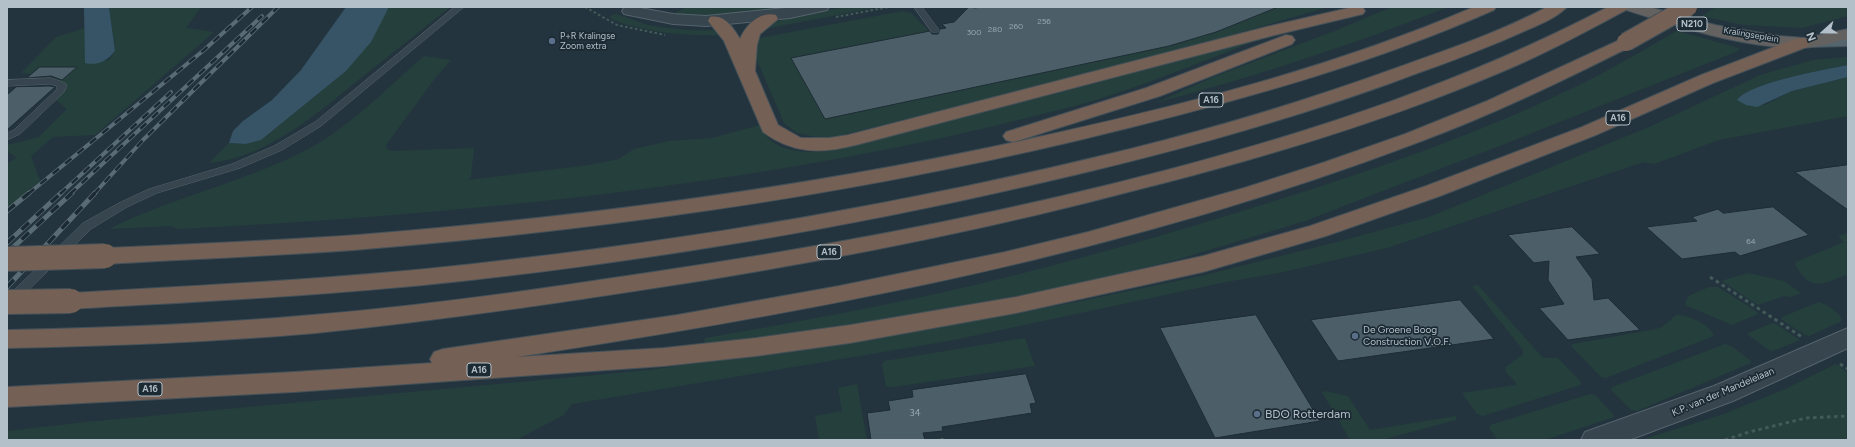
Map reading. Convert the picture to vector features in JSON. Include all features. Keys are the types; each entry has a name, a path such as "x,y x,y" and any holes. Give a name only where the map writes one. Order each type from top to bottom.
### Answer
{"highway":[{"name":"A16","path":"7,259 105,256 318,245 482,230 684,206 823,185 1063,138 1228,96 1356,57 1433,30 1488,7"},
{"name":"A16","path":"7,339 42,339 201,332 356,320 546,296 717,272 821,254 916,235 1013,215 1106,192 1300,138 1433,93 1587,26 1620,7"},
{"name":"Kralingseplein","path":"1632,7 1685,22 1729,32 1801,43 1848,34"},
{"name":"A16","path":"294,382 761,309 964,269 1068,244 1208,206 1292,180 1411,138 1498,103 1626,42 1688,7"},
{"path":"719,24 733,41 770,128 781,136 798,144 829,144 849,141 1362,9"},
{"name":"A16","path":"925,166 1054,122 1153,92 1362,9"},
{"path":"7,303 70,301 362,283 723,239 893,210 1086,167 1220,132 1283,113 1472,48 1555,9"},
{"path":"747,71 750,33 756,26 770,20"},
{"name":"A16","path":"7,397 294,382 664,358 850,334 1016,305 1203,264 1318,231 1433,191 1589,131 1707,79 1801,43"}],"main road":[{"path":"1801,43 1848,41"}],"street":[{"path":"719,24 821,7"},
{"path":"625,9 644,20 691,27 770,20 790,12"},
{"name":"K.P. van der Mandelelaan","path":"1595,440 1696,405 1821,350 1848,336"}],"lane":[{"path":"7,303 87,226 123,205 153,191 236,166 278,148 318,124 460,7"},
{"path":"918,7 935,30"},
{"path":"7,83 46,81 57,82 62,85 61,90 17,132 7,137"}],"path":[{"path":"1710,277 1848,369"},
{"path":"1725,440 1749,432 1806,418 1848,416"}],"green space":[{"path":"109,7 201,7 186,28 214,32 95,135 53,137 31,156 40,181 7,208 7,163 17,158 7,151 7,145 39,137 67,109 56,100 66,84 51,76 21,73 56,37 85,28 85,63 109,60 115,51"},
{"path":"389,7 450,7 328,104 291,131 272,143 251,152 230,159 209,163 229,143 246,144 261,140 346,71"},
{"path":"802,7 723,19 669,16 685,8"},
{"path":"848,7 879,7 764,29 781,20 792,17"},
{"path":"1105,7 1328,7 1222,38 830,138 820,138 797,133 784,123 756,58 754,39 903,11 911,13 933,35 822,65"},
{"path":"1392,7 1448,7 1303,60 1155,103 1216,76 1337,30"},
{"path":"1716,7 1848,7 1848,16 1802,28 1743,25 1702,16"},
{"path":"615,14 648,25 665,28 718,30 722,35 688,35 643,29 623,24 609,17"},
{"path":"1677,31 1739,48 1738,51 1497,147 1305,221 1176,260 1056,289 896,317 756,339 704,344 705,338 879,306 1019,274 1160,236 1304,192 1421,152 1498,122 1613,68"},
{"path":"1263,38 1146,83 1075,106 994,126 893,148 792,167 690,183 486,207 383,216 178,229 171,226 109,229 158,208 258,172 306,150 337,131 382,94 424,56 451,60 436,77 386,145 387,149 392,151 474,149 471,177 468,180 589,165 619,159 634,149 669,141 712,138 760,125 765,134 772,141 789,150 810,152 830,150 1101,82 1157,65"},
{"path":"1848,57 1848,65 1772,82 1745,94 1737,100 1765,105 1792,91 1848,77 1848,116 1719,140 1654,164 1644,162 1387,248 1279,273 1226,282 949,341 572,404 564,415 516,440 7,440 7,431 86,422 649,370 920,331 1071,303 1205,275 1429,217 1649,127 1760,75 1813,60"},
{"path":"1848,233 1848,274 1831,281 1818,284 1812,283 1806,279 1795,264 1796,262 1844,242 1838,236"},
{"path":"1748,273 1784,281 1801,293 1791,297 1784,296 1758,305 1723,282 1724,280"},
{"path":"1478,285 1543,358 1558,358 1581,382 1580,385 1483,416 1477,414 1462,393 1516,385 1516,383 1505,371 1506,367 1523,354 1523,350 1472,286"},
{"path":"1709,287 1718,287 1756,311 1758,314 1732,325 1685,305 1688,296"},
{"path":"1819,302 1830,307 1839,315 1842,321 1809,336 1782,320 1782,317"},
{"path":"1676,315 1692,318 1698,321 1708,328 1714,336 1606,378 1601,377 1571,346 1573,344 1656,329 1662,327"},
{"path":"1772,323 1776,324 1800,340 1773,351 1769,350 1748,335 1748,333"},
{"path":"1025,338 1035,366 893,387 886,386 882,365 884,361"},
{"path":"1725,344 1731,346 1750,360 1751,363 1637,411 1631,410 1611,390 1612,387"},
{"path":"1836,364 1848,373 1848,440 1641,440 1724,414 1785,389"},
{"path":"857,384 867,440 819,440 815,416 842,411 838,388"},
{"path":"1325,391 1348,396 1370,430 1456,416 1456,420 1381,440 1350,440 1322,392"},
{"path":"1590,394 1595,395 1613,414 1614,417 1545,440 1498,440 1489,428 1490,425"}],"water":[{"path":"84,7 109,7 115,51 109,58 94,64 85,63"},
{"path":"346,7 389,7 371,42 346,71 261,140 246,144 229,143 233,131 243,121 272,100 301,70"},
{"path":"1848,65 1848,77 1792,91 1757,107 1746,105 1737,100 1745,94 1772,82"}],"building":[{"path":"969,7 1278,7 1216,32 1169,46 825,119 791,58 930,31 932,34 938,34 940,29 946,28 942,24 954,22"},
{"path":"40,67 77,67 62,80 51,76 27,78"},
{"path":"16,87 55,87 7,130 7,95"},
{"path":"1848,165 1848,210 1795,172"},
{"path":"1773,207 1809,235 1740,256 1735,252 1682,259 1646,227 1697,221 1692,217 1718,209 1723,213"},
{"path":"1572,227 1600,254 1576,257 1592,279 1594,300 1608,298 1640,330 1568,340 1539,308 1564,304 1548,280 1549,261 1534,263 1508,235"},
{"path":"1460,300 1494,339 1338,361 1311,320"},
{"path":"1256,315 1320,421 1215,438 1160,328"},
{"path":"1026,374 1036,403 1030,404 1032,413 942,427 943,431 923,433 925,440 871,440 867,413 890,410 888,401 913,397 912,390"}],"railway":[{"path":"28,194 204,50 252,7"},
{"path":"94,194 143,140 278,7"},
{"path":"70,194 262,16"},
{"path":"60,194 171,92"},
{"path":"7,211 29,193"},
{"path":"7,243 61,193"},
{"path":"7,253 72,193"},
{"path":"7,287 95,193"}],"place":[{"name":"P+R Kralingse Zoom extra","path":"552,41"},
{"name":"De Groene Boog Construction V.O.F.","path":"1355,336"},
{"name":"BDO Rotterdam","path":"1257,414"}]}
